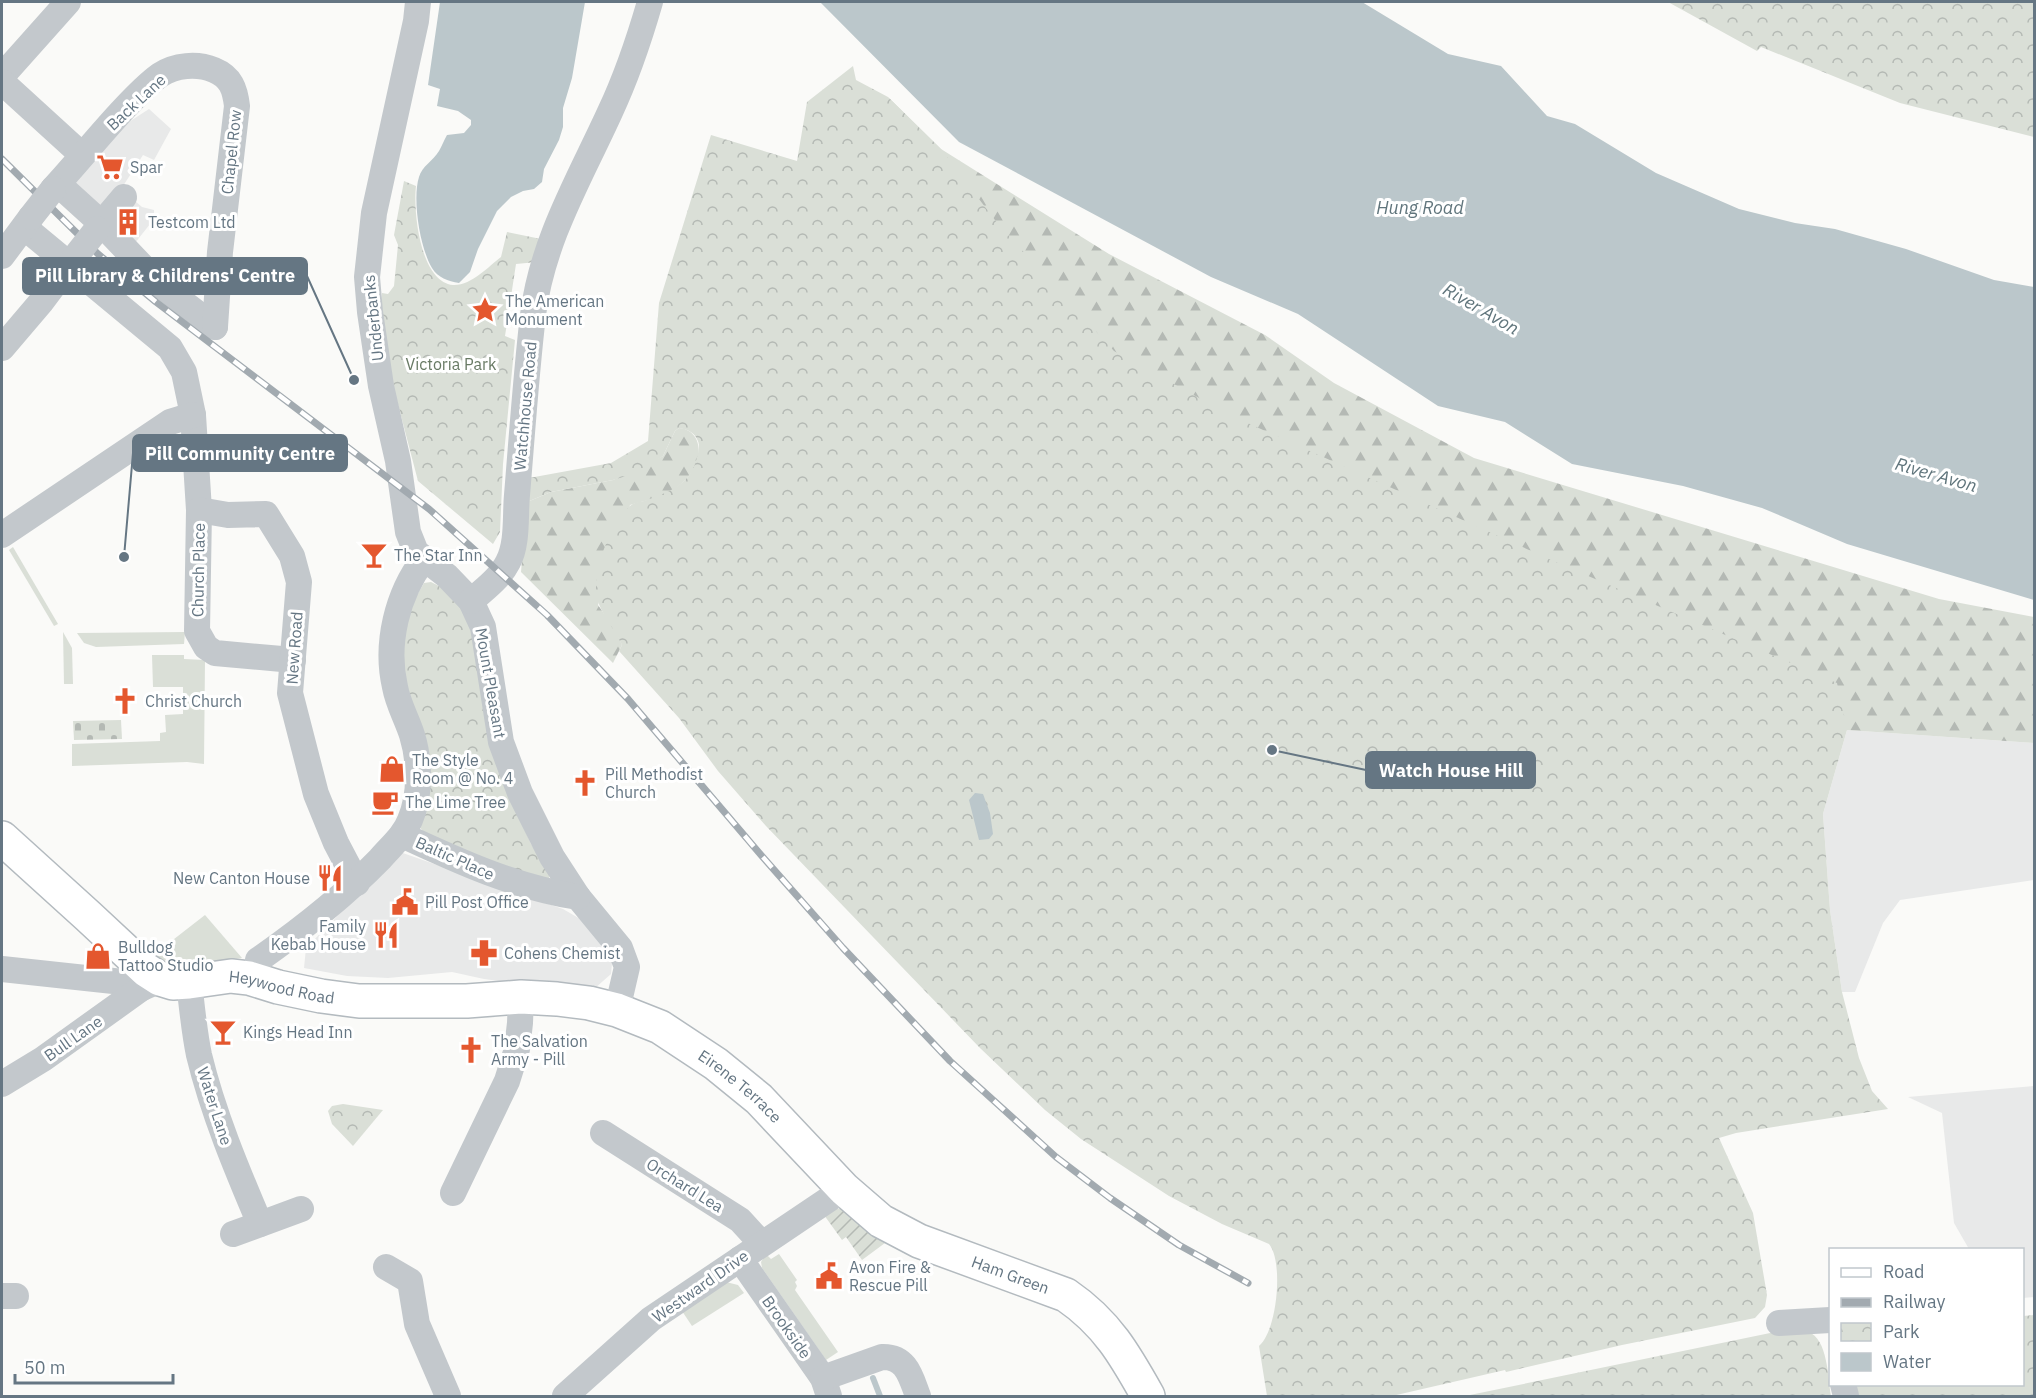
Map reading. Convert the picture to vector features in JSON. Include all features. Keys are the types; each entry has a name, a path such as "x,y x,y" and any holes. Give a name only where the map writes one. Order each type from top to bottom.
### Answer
{"street":[{"path":"2,76 68,2"},
{"name":"Underbanks","path":"418,2 416,21 374,213 367,276 381,386 398,461 408,532 416,552 424,559"},
{"name":"Watchhouse Road","path":"471,601 490,585 509,561 514,537 523,407 534,311 543,267 558,220 610,112 636,51 650,2"},
{"name":"Back Lane","path":"2,256 81,155 160,75 172,69 209,68 226,78 235,89"},
{"path":"2,82 81,155"},
{"name":"Chapel Row","path":"56,187 158,283 215,327 221,241 237,106 235,89"},
{"path":"2,348 124,197"},
{"path":"28,222 170,348 184,372 193,415 199,510"},
{"path":"4,526 170,422 193,415"},
{"name":"New Road","path":"199,510 228,515 266,514 292,556 299,582 290,693 316,794 336,843 357,883"},
{"name":"Church Place","path":"199,510 198,632 206,647 216,652 293,660"},
{"path":"258,960 302,929 357,883 402,835 411,818 418,790 417,758 412,736 395,688 390,654 394,624 412,574 424,559"},
{"name":"Mount Pleasant","path":"424,559 447,576 471,601 483,627 501,742 527,807 552,857 578,897 620,948 627,967 617,1010"},
{"name":"Baltic Place","path":"402,835 506,880 545,892 578,897"},
{"path":"2,838 146,970 164,983"},
{"path":"2,969 132,983 164,983"},
{"name":"Heywood Road","path":"164,983 231,976 249,978 321,996 359,1000 467,1001 521,997 589,1003 617,1010"},
{"name":"Bull Lane","path":"2,1084 164,983"},
{"name":"Water Lane","path":"164,983 194,1025 205,1077 230,1152 260,1224"},
{"path":"453,1193 507,1081 517,1049 521,997"},
{"name":"Eirene Terrace","path":"617,1010 660,1027 716,1064 759,1099 844,1189"},
{"name":"Orchard Lea","path":"603,1133 740,1220 761,1243"},
{"name":"Westward Drive","path":"565,1396 651,1319 844,1189"},
{"name":"Ham Green","path":"844,1189 881,1221 919,1241 1066,1295 1088,1310 1102,1324 1127,1357 1149,1396"},
{"path":"233,1234 301,1209"},
{"name":"Brookside","path":"740,1259 826,1387"},
{"path":"386,1267 410,1281 417,1324 448,1396"},
{"path":"1779,1323 1829,1320"},
{"path":"826,1387 882,1357 890,1357 908,1368 918,1396"}],"shaded area":[{"path":"149,109 171,129 154,160 143,155 123,186 129,196 142,207 154,210 154,219 131,248 76,189 75,180 115,131"},
{"path":"1847,730 2034,743 2034,880 1900,900 1883,923 1855,992 1842,992 1830,910 1823,814"},
{"path":"400,852 563,909 589,924 613,953 611,974 594,989 568,990 484,979 452,972 388,978 347,976 304,968 306,948"},
{"path":"2034,1086 2034,1297 2024,1298 2024,1248 1968,1248 1954,1223 1942,1113 1908,1097"}],"green space":[{"path":"1668,2 2034,2 2034,137 1900,103 1761,47 1757,51"},
{"path":"853,66 856,80 888,97 941,149 998,224 1114,351 1230,415 1558,563 1837,683 1847,730 1823,814 1830,910 1842,992 1859,1058 1872,1091 1888,1109 1736,1133 1719,1138 1753,1213 1767,1295 1765,1307 1755,1318 1392,1396 1267,1396 1259,1346 1270,1326 1276,1296 1276,1265 1274,1253 1269,1244 1222,1224 1169,1196 1081,1139 1045,1110 980,1048 766,826 718,771 679,718 619,651 622,645 602,610 596,587 599,566 606,545 621,516 630,506 676,487 688,477 693,470 698,453 697,439 690,431 679,428 675,431 663,456 636,473 613,480 551,492 527,502 529,478 611,463 648,441 659,303 711,135 797,161 807,102"},
{"path":"888,97 941,149 1109,254 1265,335 1334,383 1474,458 1939,599 2034,617 2034,743 1847,730 1758,731 1457,815"},
{"name":"Victoria Park","path":"404,181 416,186 416,212 421,244 433,272 442,281 453,285 460,284 479,275 501,257 507,232 541,239 537,262 516,264 505,336 515,340 503,464 500,532 493,544 418,481 394,389 381,308 382,293 388,294 394,286 398,245 394,235"},
{"path":"679,428 687,430 696,439 699,452 696,466 686,479 670,492 630,505 598,605 616,631 622,645 613,663 521,572 527,502 551,492 613,480 663,456 675,431"},
{"path":"13,547 58,624 54,626 9,550"},
{"path":"431,582 451,592 471,622 505,786 531,844 548,869 550,874 548,882 430,841 419,826 403,692 400,644 406,614 424,583"},
{"path":"63,632 72,648 73,684 64,684"},
{"path":"185,632 184,644 96,647 84,643 77,633"},
{"path":"152,655 184,655 184,659 205,660 204,764 187,762 72,766 72,744 160,741 160,733 166,732 165,715 183,714 183,687 153,687"},
{"path":"121,720 122,739 74,740 73,721"},
{"path":"205,915 242,958 183,965 151,957"},
{"path":"343,1104 383,1110 353,1146 332,1124 328,1111 332,1106"},
{"path":"841,1209 885,1243 862,1260 846,1237 842,1240 824,1215"},
{"path":"766,1254 771,1259 779,1254 797,1280 795,1290 838,1352 826,1360 762,1268 761,1262"},
{"path":"726,1282 738,1285 744,1293 692,1326 682,1311"},
{"path":"2034,1315 2034,1396 1852,1396 1850,1386 2024,1386 2024,1316"},
{"path":"1800,1331 1808,1332 1820,1342 1826,1360 1831,1396 1465,1396 1775,1332"}],"water":[{"path":"440,2 585,2 572,78 563,108 563,127 544,169 542,182 534,189 511,197 497,211 478,249 470,272 459,283 444,278 432,268 418,223 416,198 419,177 437,155 447,135 464,133 471,125 471,120 458,111 437,106 440,89 428,85"},
{"name":"Hung Road","path":"820,2 1362,2 1448,54 1501,66 1547,116 1575,124 1656,173 1739,209 1795,223 1835,229 1906,249 1994,280 2034,287 2034,600 1847,544 1762,508 1683,486 1572,464 1505,422 1438,406 1298,314 1211,277 959,142"},
{"path":"975,793 983,794 990,813 993,834 989,839 979,840 969,800"}],"waterway":[{"path":"873,1378 880,1396"}],"railway":[{"path":"2,159 98,254 156,302 429,509 547,615 628,699 843,948 950,1061 1056,1157 1110,1198 1179,1245 1248,1283"}],"place":[{"name":"Spar","path":"110,167"},
{"name":"Testcom Ltd","path":"128,222"},
{"name":"The American Monument","path":"485,310"},
{"name":"Pill Library & Childrens' Centre","path":"354,380"},
{"name":"The Star Inn","path":"374,555"},
{"name":"Pill Community Centre","path":"124,557"},
{"name":"Christ Church","path":"125,701"},
{"name":"Watch House Hill","path":"1272,750"},
{"name":"The Style Room @ No. 4","path":"392,769"},
{"name":"Pill Methodist Church","path":"585,783"},
{"name":"The Lime Tree","path":"385,802"},
{"name":"New Canton House","path":"330,878"},
{"name":"Pill Post Office","path":"405,902"},
{"name":"Family Kebab House","path":"386,935"},
{"name":"Cohens Chemist","path":"484,953"},
{"name":"Bulldog Tattoo Studio","path":"98,956"},
{"name":"Kings Head Inn","path":"223,1032"},
{"name":"The Salvation Army - Pill","path":"471,1050"},
{"name":"Avon Fire & Rescue Pill","path":"829,1276"}],"water label":[{"name":"River Avon","path":"1481,309"},
{"name":"River Avon","path":"1936,475"}]}
